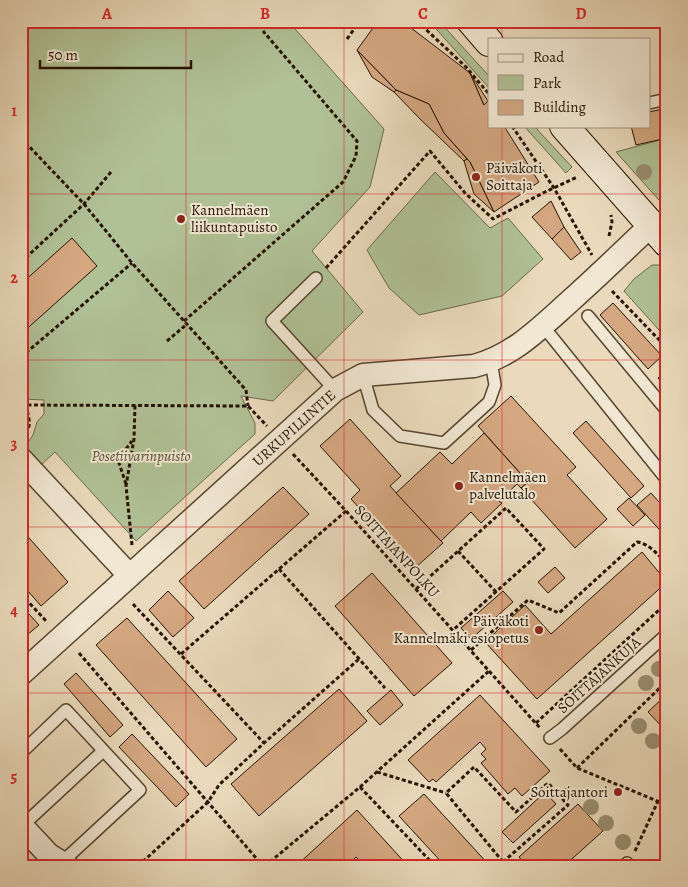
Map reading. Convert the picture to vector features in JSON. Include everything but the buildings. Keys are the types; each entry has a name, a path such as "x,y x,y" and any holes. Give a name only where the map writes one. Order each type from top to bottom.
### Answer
{"main road":[{"path":"471,21 488,41"},
{"path":"571,129 659,234"}],"street":[{"name":"URKUPILLINTIE","path":"21,674 336,390 363,374 474,366 492,362 513,350 543,326 598,276 659,234"},
{"path":"21,459 129,575"},
{"path":"22,826 49,855 62,865"}],"lane":[{"path":"650,104 667,99"},
{"path":"316,278 272,321 336,390"},
{"path":"588,316 667,411"},
{"path":"543,326 667,480"},
{"path":"363,374 373,410 400,436 444,443 489,402 495,385 492,362"},
{"name":"SOITTAJANKUJA","path":"550,738 667,634"},
{"path":"21,753 66,710 140,790 62,865"},
{"path":"22,826 103,751"}],"path":[{"path":"347,39 360,21"},
{"path":"417,21 466,67 488,93"},
{"path":"167,341 343,182 356,156 358,141 263,31"},
{"path":"513,128 554,188 593,257 598,252"},
{"path":"21,138 84,204 132,263 246,390 248,406 268,428"},
{"path":"326,268 430,151 465,194 493,219 582,174"},
{"path":"21,262 84,204 111,172"},
{"path":"606,241 612,222 611,210"},
{"path":"21,357 132,263"},
{"path":"613,292 667,348"},
{"path":"21,440 28,432 30,421 23,405 248,406"},
{"path":"126,486 134,439 135,405"},
{"path":"129,575 133,549 126,486 118,460 134,439"},
{"name":"SOITTAJANPOLKU","path":"295,457 346,511 577,768 667,805"},
{"path":"416,589 506,508 544,549 453,630"},
{"path":"181,654 346,511"},
{"path":"471,650 528,600 559,613 637,542 644,543 667,564"},
{"path":"458,551 496,592"},
{"path":"279,569 385,688"},
{"path":"21,594 49,624"},
{"path":"133,604 264,743"},
{"path":"536,723 667,605"},
{"path":"79,653 264,866 360,787 489,671"},
{"path":"138,866 208,802 219,785 359,659"},
{"path":"577,768 667,681"},
{"path":"446,793 474,767 516,812 548,783 568,805 503,862"},
{"path":"376,772 446,793 507,866"},
{"path":"360,787 434,866"},
{"path":"560,796 567,789"},
{"path":"634,852 658,801"}],"green space":[{"name":"Kannelmäen liikuntapuisto","path":"21,21 288,21 384,129 370,187 312,251 363,312 273,401 241,396 255,423 255,434 136,541 55,452 40,466 24,448 33,435 37,422 44,414 44,400 21,399"},
{"path":"429,21 439,21 488,75 488,87"},
{"path":"526,128 536,128 572,167 566,173"},
{"path":"667,138 667,209 616,152"},
{"path":"435,172 490,228 508,218 543,259 502,296 419,315 389,288 367,250"},
{"path":"652,265 663,265 667,270 667,339 624,291 634,279"}],"place":[{"name":"Päiväkoti Soittaja","path":"476,177"},
{"name":"Kannelmäen liikuntapuisto","path":"181,219"},
{"name":"Kannelmäen palvelutalo","path":"459,486"},
{"name":"Päiväkoti Kannelmäki esiopetus","path":"539,630"},
{"name":"Soittajantori","path":"618,792"}],"park label":[{"name":"Posetiivarinpuisto","path":"141,456"}]}
